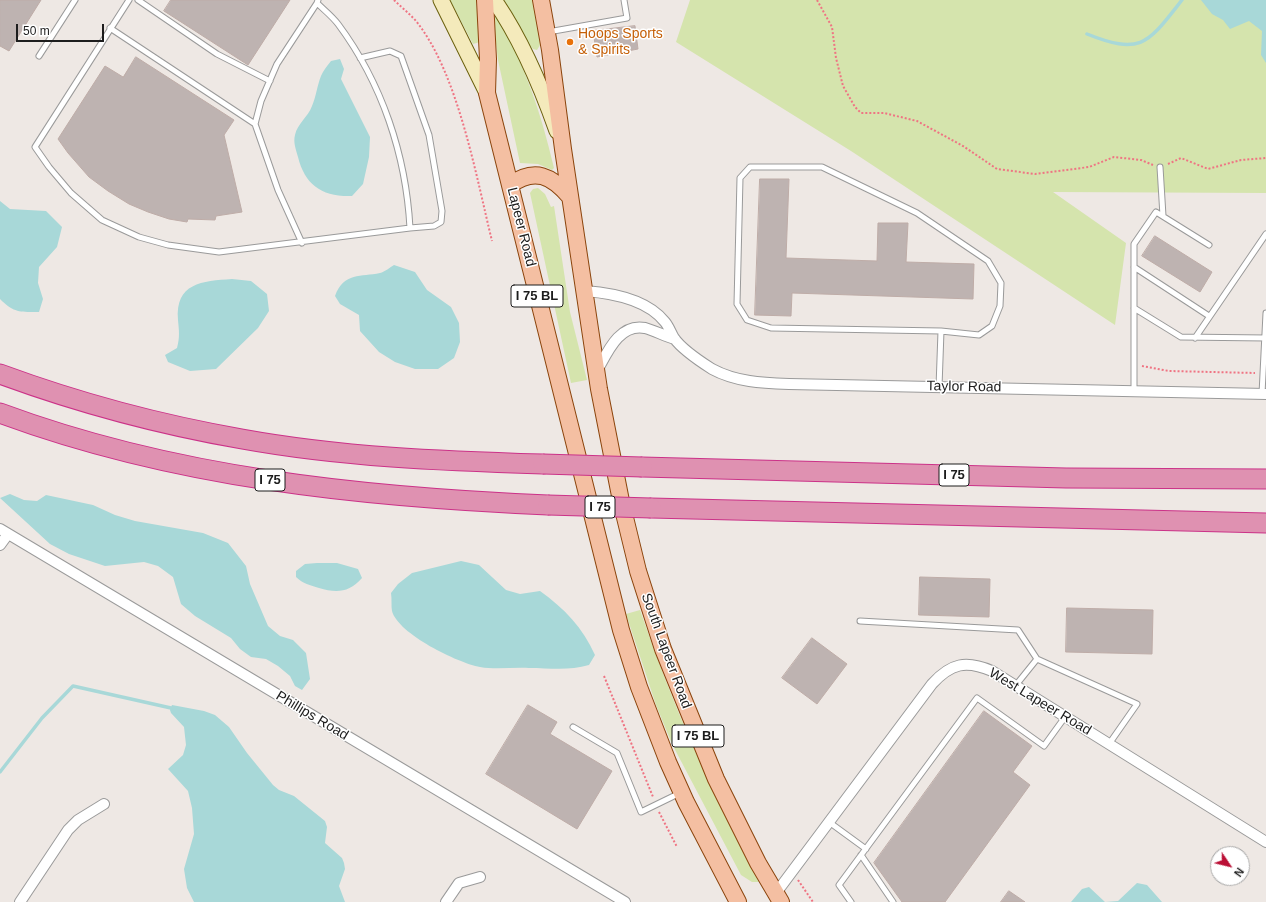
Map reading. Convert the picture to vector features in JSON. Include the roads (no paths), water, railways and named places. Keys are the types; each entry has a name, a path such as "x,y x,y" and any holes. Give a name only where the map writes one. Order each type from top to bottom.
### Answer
{"highway":[{"name":"I 75","path":"0,374 111,410 241,439 302,448 396,458 543,464 1066,478 1266,479"},
{"name":"I 75","path":"0,413 93,443 259,479 342,490 449,500 651,508 1266,523"}],"main road":[{"path":"441,0 487,93"},
{"name":"Lapeer Road","path":"485,0 488,59 487,93 610,592 639,687 659,741 681,792"},
{"path":"494,0 510,24 539,84 563,149"},
{"name":"I 75 BL","path":"541,0 597,371"},
{"path":"510,185 518,180 534,174 553,181 570,196"},
{"name":"South Lapeer Road","path":"597,371 621,501 638,571 681,696 716,779 758,863 774,899"},
{"name":"I 75 BL","path":"681,792 739,900"}],"street":[{"name":"Taylor Road","path":"585,291 617,295 640,304 665,322 675,339"},
{"name":"Taylor Road","path":"597,371 613,344 627,331 644,328 675,339 713,369 728,376 748,381 789,384 1264,394"},
{"path":"0,545 4,531"},
{"name":"Phillips Road","path":"4,531 625,902"},
{"name":"West Lapeer Road","path":"774,899 829,822 932,684 944,671 954,666 977,665 992,671 1266,842"},
{"path":"20,902 68,830 78,820 104,804"},
{"path":"446,902 459,883 480,877"}],"lane":[{"path":"39,56 75,0"},
{"path":"129,0 35,146 49,167 71,193 102,220 139,237 168,245 219,252 434,226 441,222 442,211 429,135 401,56 390,51 360,58"},
{"path":"138,0 217,54 270,81"},
{"path":"547,32 627,18 624,0"},
{"path":"255,124 277,64 318,1 338,24 370,72 398,146 408,196 410,228"},
{"path":"110,28 255,124 278,190 302,242"},
{"path":"750,166 822,167 917,212 988,261 1001,283 1000,306 992,326 979,335 940,331 771,328 746,320 736,304 740,178 750,166"},
{"path":"1160,167 1162,216"},
{"path":"1134,391 1134,244 1156,212 1209,245"},
{"path":"1195,338 1266,234"},
{"path":"1134,267 1209,316"},
{"path":"1134,308 1181,337 1265,338"},
{"path":"1264,394 1263,373 1266,313"},
{"path":"938,387 940,331"},
{"path":"860,621 1018,630 1037,659 1137,704 1109,744"},
{"path":"1016,685 1037,659"},
{"path":"851,902 839,885 977,698 1044,746 1065,717"},
{"path":"573,727 617,753 641,812 681,792"},
{"path":"829,822 866,849"},
{"path":"861,855 893,902"}],"water":[{"path":"1201,0 1266,0 1266,63 1261,55 1262,31 1249,21 1230,29 1223,20 1212,14"},
{"path":"340,59 344,69 341,79 370,137 369,157 363,184 352,196 332,194 316,187 310,182 301,167 296,152 294,138 296,131 312,106 323,72 331,61"},
{"path":"0,201 10,209 46,211 62,227 57,247 39,267 38,283 43,299 39,312 18,311 9,307 0,299"},
{"path":"394,265 415,272 427,290 451,307 459,323 460,342 454,358 438,369 415,369 395,362 379,352 360,331 359,315 340,304 335,296 339,288 348,279 386,271"},
{"path":"232,279 251,281 267,294 269,311 258,328 216,369 190,371 168,362 165,355 177,348 179,341 178,308 181,298 186,291 201,283"},
{"path":"10,494 24,500 37,501 46,495 93,505 115,515 135,521 203,533 228,543 246,566 250,584 268,626 280,636 293,640 306,653 310,679 302,690 295,686 290,676 278,666 266,659 251,657 240,649 231,638 195,616 181,604 173,577 158,566 144,562 105,566 69,554 50,544 0,498"},
{"path":"461,561 479,565 506,590 520,594 540,591 557,604 579,627 590,645 595,655 589,665 559,669 480,667 444,654 405,629 397,620 392,611 391,593 398,584 412,573"},
{"path":"337,563 358,569 362,578 352,587 331,591 310,585 296,577 296,571 305,564"},
{"path":"172,705 204,711 215,715 229,727 247,753 273,785 279,790 294,796 325,821 327,827 325,843 342,858 344,863 345,869 339,886 345,902 194,902 187,888 184,869 194,834 192,808 188,791 168,769 183,755 186,745 184,727 171,713 170,710"},
{"path":"1137,883 1147,885 1162,902 1105,902 1118,901"},
{"path":"1089,887 1105,902 1071,902 1082,889"}],"waterway":[{"path":"1087,34 1105,41 1120,44 1132,44 1142,41 1161,27 1182,0"},
{"path":"0,772 42,718 73,686 171,708"}],"place":[{"name":"Hoops Sports & Spirits","path":"570,42"}]}
